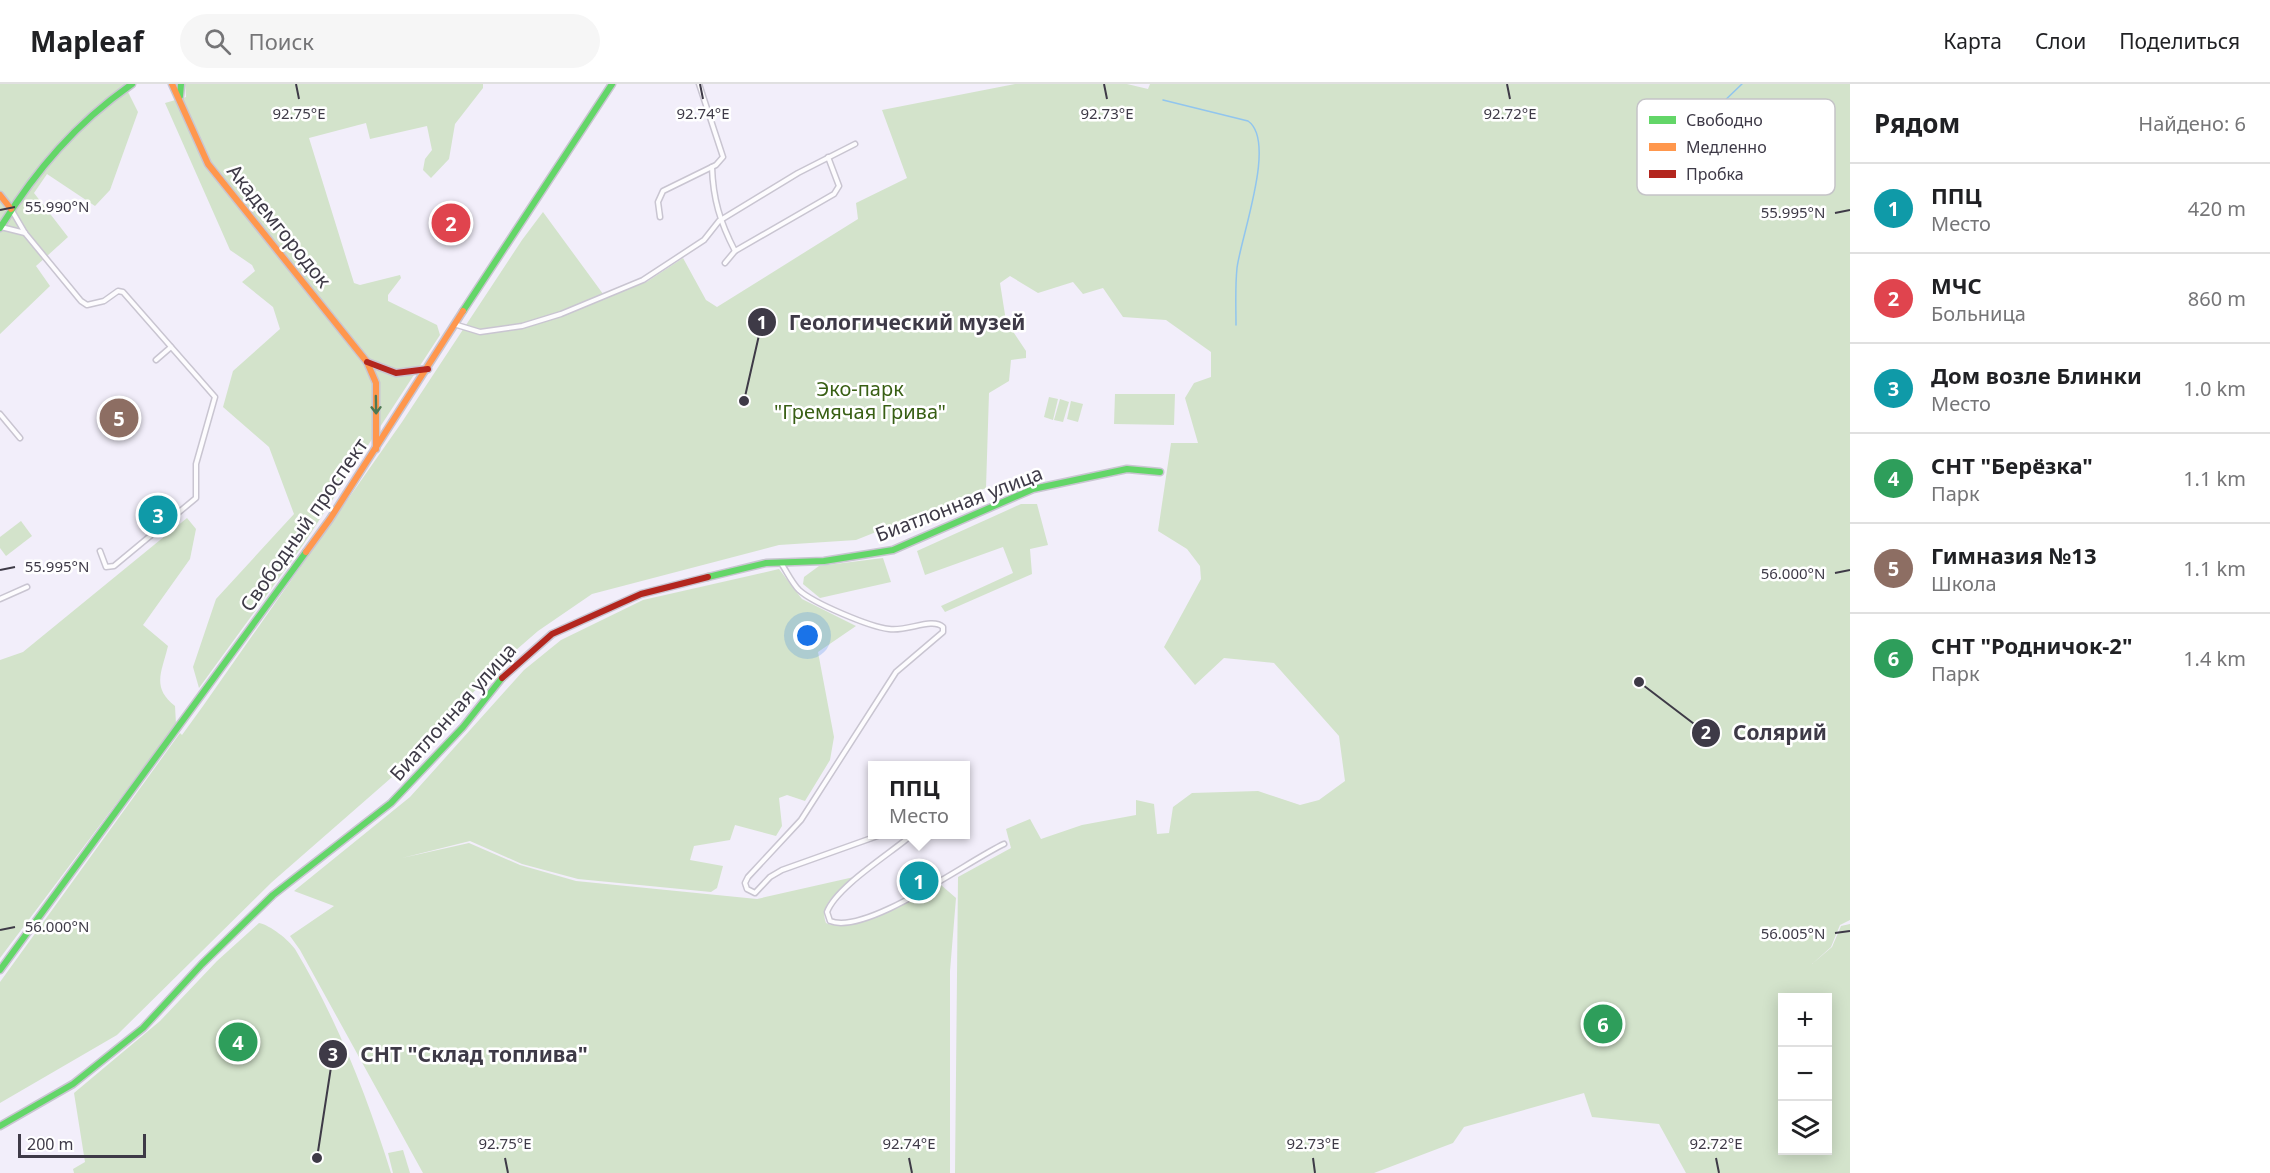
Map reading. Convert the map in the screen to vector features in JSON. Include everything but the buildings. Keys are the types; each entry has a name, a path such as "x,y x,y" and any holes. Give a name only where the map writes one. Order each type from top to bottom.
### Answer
{"main road":[{"path":"0,227 68,133 107,100 132,84"},
{"name":"Академгородок","path":"172,84 208,164 367,362"},
{"path":"180,101 181,84"},
{"name":"Свободный проспект","path":"0,970 262,615 376,451 550,175 612,84"},
{"path":"0,195 11,209"},
{"path":"367,362 383,372 399,374 428,369"},
{"path":"367,362 376,383 376,451"},
{"name":"Биатлонная улица","path":"0,1126 73,1084 143,1028 202,964 273,895 391,803 464,727 502,677 552,634 641,594 780,561 824,561 893,550 1033,489 1127,469 1160,472"}],"street":[{"path":"660,217 658,202 663,191 721,161 723,154 699,84"},
{"path":"457,325 480,332 522,326 561,314 643,280 704,240 719,221 828,157 855,144"},
{"path":"725,262 735,251 834,194 839,186 828,157"},
{"path":"712,167 713,196 719,221 735,251"},
{"path":"11,209 25,233 81,301 87,305 104,301 118,291 123,292 215,397 196,464 196,498 114,566 106,567 100,551"},
{"path":"0,227 25,233"},
{"path":"156,360 171,347"},
{"path":"0,414 20,438"},
{"path":"780,561 798,589 810,598 871,626 902,630 931,622 938,623 943,632 896,672 801,819 748,877 745,883 747,889 755,893 770,877 782,870 869,839"},
{"path":"0,599 27,588"},
{"path":"907,839 854,882 833,903 827,912 830,921 845,922 903,902 1004,844"}],"green space":[{"path":"0,84 124,84 138,112 110,190 95,206 47,174 34,193 68,237 36,266 50,286 0,334"},
{"path":"185,84 483,84 483,88 455,124 449,159 431,178 423,170 425,159 432,150 427,126 370,139 366,123 309,138 354,283 360,285 400,275 401,278 388,295 388,301 437,325 440,335 303,545 199,688 193,667 216,599 294,514 269,447 223,407 233,371 280,329 273,307 242,282 255,271 252,265 230,250 165,103 186,97"},
{"name":"Эко-парк \"Гремячая Грива\"","path":"1015,84 1127,84 1148,89 1150,84 1850,84 1850,920 1840,925 1831,947 1812,964 1832,947 1841,926 1850,924 1850,1173 1686,1173 1659,1124 1592,1117 1584,1093 1464,1127 1453,1143 1374,1173 955,1173 958,877 1011,848 1006,829 1030,819 1041,839 1082,825 1136,815 1136,800 1154,804 1157,834 1169,833 1173,807 1192,793 1258,791 1300,805 1319,800 1345,781 1339,736 1274,663 1224,658 1195,685 1164,647 1201,579 1200,566 1187,549 1158,531 1171,443 1198,443 1185,398 1194,383 1211,377 1211,352 1166,320 1123,317 1103,288 1083,294 1073,282 1038,293 1010,276 1000,283 1006,321 1026,351 1026,358 1011,360 1009,381 989,393 986,488 856,540 779,545 592,594 538,631 500,664 399,771 272,882 117,1035 0,1103 0,982 180,733 182,735 203,706 402,422 522,240 543,212 606,298 648,281 683,258 706,300 717,307 858,219 856,203 907,178 882,110"},
{"path":"1115,394 1175,394 1174,425 1114,424"},
{"path":"1049,397 1058,399 1053,420 1044,417"},
{"path":"1060,399 1069,402 1063,422 1054,420"},
{"path":"1071,401 1083,404 1078,422 1067,419"},
{"path":"1021,504 1037,504 1048,545 1030,549 1032,574 945,612 941,606 1013,573 1003,547 925,575 917,551"},
{"path":"187,518 196,529 190,559 143,625 168,646 160,679 163,692 175,706 176,724 0,958 0,660 23,652"},
{"path":"21,521 32,536 6,556 0,548 0,537"},
{"path":"883,558 891,582 820,598 803,584 804,577 819,566"},
{"path":"779,569 802,599 856,626 818,652 834,737 830,760 805,801 787,795 779,798 782,826 776,836 735,825 730,840 694,846 690,860 723,866 717,888 711,892 578,879 522,864 470,841 402,858 469,843 520,865 576,881 757,899 854,877 832,897 825,909 826,923 837,925 867,920 941,885 956,898 950,971 950,1173 423,1173 300,950 290,936 334,906 294,891 410,797 524,670 561,640 643,600"},
{"path":"259,923 274,930 288,941 310,975 350,1058 391,1173 74,1173 73,1169 85,1162 74,1093 160,1021 217,961"},
{"path":"403,1150 410,1173 393,1173 388,1153"}],"waterway":[{"path":"1726,99 1742,84"},
{"path":"1163,100 1248,121 1256,132 1259,148 1258,168 1237,268 1236,325"}],"traffic: fast":[{"path":"0,228 58,149 93,115 132,84"},
{"path":"180,96 181,84"},
{"path":"463,311 612,84"},
{"path":"708,577 766,563 824,561 893,550 1033,489 1127,469 1160,472"},
{"path":"0,970 306,552"},
{"path":"0,1126 73,1084 143,1028 202,964 273,895 391,803 463,727 502,678"}],"traffic: slow":[{"path":"172,84 208,164 367,362 376,383 376,449"},
{"path":"0,195 11,209"},
{"path":"306,552 330,519 463,311"}],"traffic: jam":[{"path":"367,362 396,373 428,369"},
{"path":"502,678 552,634 641,594 708,577"}],"place":[{"name":"МЧС","path":"451,223"},
{"name":"Геологический музей","path":"744,401"},
{"name":"Гимназия №13","path":"119,418"},
{"name":"Дом возле Блинки","path":"158,515"},
{"name":"Солярий","path":"1639,682"},
{"name":"ППЦ","path":"919,881"},
{"name":"СНТ \"Родничок-2\"","path":"1603,1024"},
{"name":"СНТ \"Берёзка\"","path":"238,1042"},
{"name":"СНТ \"Склад топлива\"","path":"317,1158"}]}
